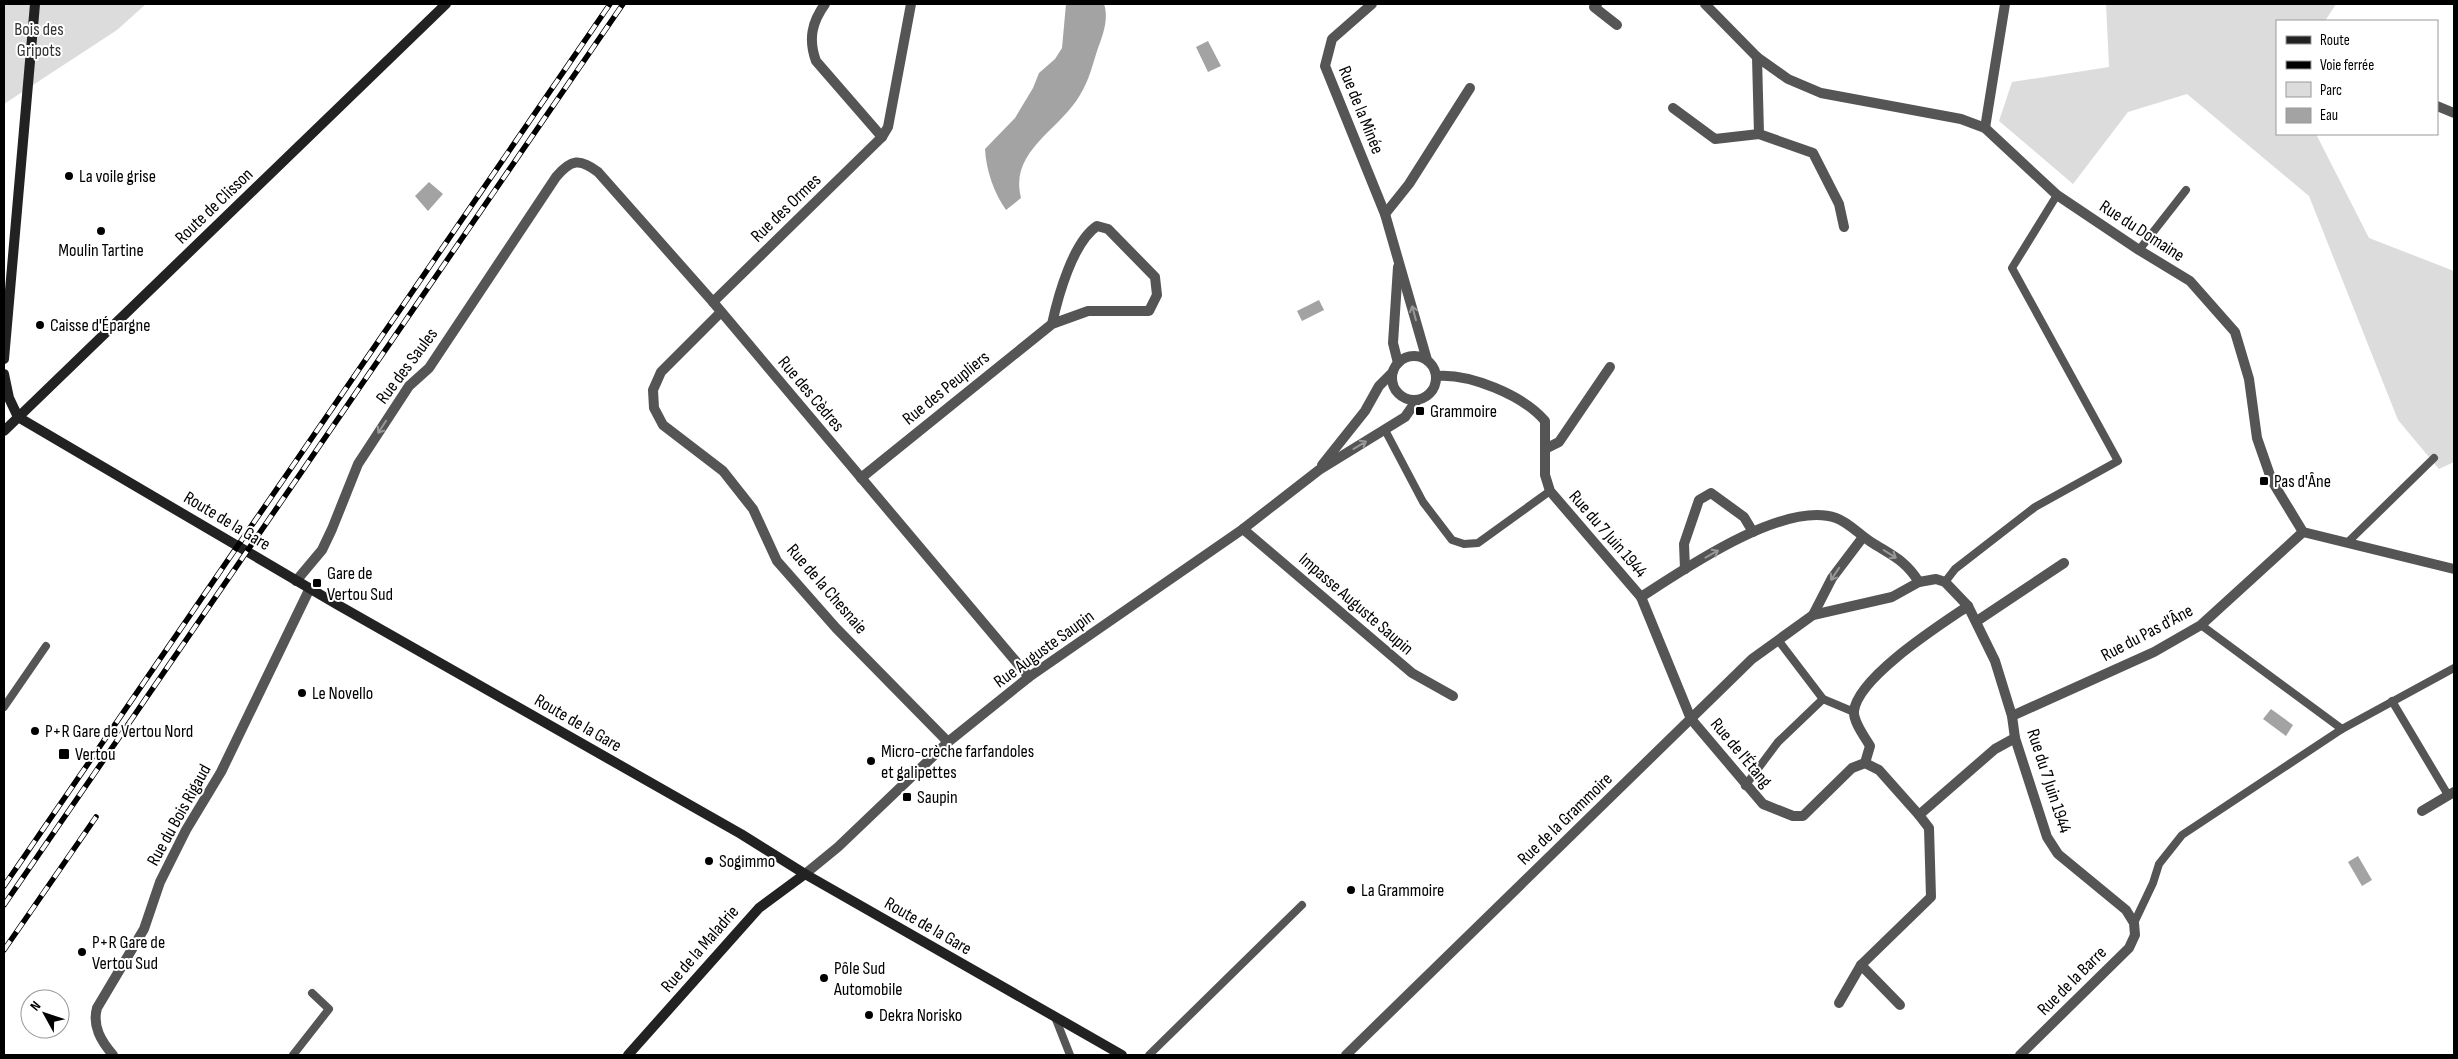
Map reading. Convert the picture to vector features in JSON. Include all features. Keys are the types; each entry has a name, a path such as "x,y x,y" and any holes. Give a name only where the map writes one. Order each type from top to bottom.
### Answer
{"main road":[{"path":"4,359 35,4"},
{"name":"Route de Clisson","path":"4,432 446,4"},
{"path":"4,374 9,398 18,417"},
{"name":"Route de la Gare","path":"18,417 296,581 741,834 805,874 1118,1054"},
{"name":"Rue de la Maladrie","path":"628,1055 759,908 805,874"}],"street":[{"path":"825,4 814,24 811,35 812,48 816,60 882,137"},
{"name":"Rue des Ormes","path":"713,302 882,137 888,128 911,4"},
{"name":"Rue de la Minée","path":"1372,4 1332,39 1325,66 1385,214 1427,360"},
{"path":"1597,4 1594,7 1617,25"},
{"name":"Rue du Domaine","path":"1705,4 1756,57 1788,79 1822,93 1961,118 1986,128 2057,195 2139,250 2190,281 2235,332 2249,379 2257,438 2272,482 2303,532"},
{"path":"1986,128 2005,4"},
{"path":"1756,57 1759,134"},
{"path":"1385,214 1409,184 1470,88"},
{"path":"2438,106 2454,112"},
{"path":"1674,108 1715,139 1759,134 1813,153 1839,204 1844,227"},
{"name":"Rue des Cèdres","path":"556,177 565,167 573,162 588,165 713,302 1029,677"},
{"name":"Rue des Saules","path":"296,581 322,550 358,464 409,386 429,368 556,177"},
{"name":"Rue des Peupliers","path":"861,478 1052,324 1088,311 1149,311 1157,295 1155,277 1108,229 1097,226 1087,233 1058,292 1052,324"},
{"name":"Rue de la Minée","path":"1398,363 1394,343 1399,258"},
{"name":"Rue de la Chesnaie","path":"721,312 661,372 653,390 654,408 658,416 663,425 723,471 753,509 777,561 836,628 948,742"},
{"path":"1415,356 1427,360 1436,376 1433,389 1423,398 1416,400 1410,400 1398,393 1394,387 1392,373 1398,363 1403,359 1415,356"},
{"path":"1545,449 1559,442 1610,367"},
{"name":"Rue Auguste Saupin","path":"1319,470 1365,412 1379,386 1392,373"},
{"name":"Rue du 7 Juin 1944","path":"1436,376 1450,375 1472,380 1493,388 1535,410 1545,421 1545,475 1550,491 1641,597 1691,719"},
{"name":"Rue Auguste Saupin","path":"805,874 838,847 948,742 1029,677 1243,529 1319,470 1405,417 1416,400"},
{"path":"1685,569 1684,544 1699,500 1711,494 1744,517 1753,532"},
{"name":"Rue du 7 Juin 1944","path":"1641,597 1685,569 1753,532 1814,514 1838,518 1863,537 1908,565 1919,582"},
{"name":"Impasse Auguste Saupin","path":"1243,529 1412,673 1452,696"},
{"path":"2303,532 2454,569"},
{"name":"Rue du Pas d'Âne","path":"2012,716 2154,652 2201,625 2303,532"},
{"name":"Rue de la Grammoire","path":"1813,615 1832,578 1863,537"},
{"path":"1977,621 2064,563"},
{"path":"1919,582 1936,579 1946,582"},
{"name":"Rue de la Grammoire","path":"1346,1055 1752,659 1813,615 1892,597 1919,582"},
{"name":"Rue du 7 Juin 1944","path":"1946,582 1968,606 1995,661 2012,716 2015,738 2048,837 2058,854 2126,910 2134,923"},
{"name":"Rue du Bois Rigaud","path":"113,1055 106,1047 95,1023 97,1008 144,929 160,882 186,830 221,772 310,588"},
{"path":"1839,1003 1861,965 1931,897 1929,828 1879,770 1865,762 1870,746 1857,724 1854,712 1862,694 1895,658 1968,606"},
{"name":"Rue de l'Étang","path":"1691,719 1745,786 1763,804 1793,816 1803,816 1852,768 1865,762"},
{"path":"1919,815 1995,749 2015,738"},
{"path":"2422,811 2451,793"},
{"name":"Rue de la Barre","path":"2020,1055 2129,948 2135,935 2134,923"},
{"path":"1861,965 1900,1005"}],"lane":[{"path":"2139,250 2186,190"},
{"path":"1946,582 1956,569 2035,507 2118,461 2012,268 2057,195"},
{"name":"Rue du 7 Juin 1944","path":"1385,430 1423,502 1452,540 1464,544 1478,543 1550,491"},
{"path":"2348,542 2434,458"},
{"path":"2201,625 2342,729"},
{"path":"1778,640 1823,699 1854,712"},
{"path":"4,707 46,646"},
{"path":"2134,923 2154,883 2159,864 2182,835 2342,729 2454,668"},
{"path":"1745,786 1778,742 1823,699"},
{"path":"2392,701 2451,793"},
{"path":"1150,1055 1302,904"},
{"path":"293,1055 330,1009 312,993"},
{"path":"1055,1017 1070,1055"}],"green space":[{"name":"Bois des Gripots","path":"4,4 146,4 117,30 4,104"},
{"path":"2106,4 2336,4 2326,20 2276,20 2276,135 2317,135 2369,238 2454,271 2454,462 2439,469 2398,420 2309,196 2187,94 2128,112 2073,184 1999,121 2012,82 2109,67"}],"water":[{"path":"1066,4 1104,4 1106,21 1103,32 1083,90 1071,108 1029,154 1022,167 1019,182 1021,198 1006,210 991,181 985,149 1015,118 1033,88 1039,73 1055,59 1062,48"},
{"path":"1208,41 1221,66 1208,72 1196,47"},
{"path":"429,182 443,194 428,211 415,196"},
{"path":"1319,300 1324,310 1302,321 1297,311"},
{"path":"2271,709 2293,725 2286,736 2263,719"},
{"path":"2358,856 2372,880 2362,886 2348,862"}],"railway":[{"path":"4,886 610,4"},
{"path":"4,905 623,4"},
{"path":"4,950 96,817"}],"place":[{"name":"La voile grise","path":"69,176"},
{"name":"Moulin Tartine","path":"101,231"},
{"name":"Caisse d'Épargne","path":"40,325"},
{"name":"Grammoire","path":"1420,411"},
{"name":"Pas d'Âne","path":"2264,481"},
{"name":"Gare de Vertou Sud","path":"317,583"},
{"name":"Le Novello","path":"302,693"},
{"name":"P+R Gare de Vertou Nord","path":"35,731"},
{"name":"Vertou","path":"64,754"},
{"name":"Micro-crèche farfandoles et galipettes","path":"871,761"},
{"name":"Saupin","path":"907,797"},
{"name":"Sogimmo","path":"709,861"},
{"name":"La Grammoire","path":"1351,890"},
{"name":"P+R Gare de Vertou Sud","path":"82,952"},
{"name":"Pôle Sud Automobile","path":"824,978"},
{"name":"Dekra Norisko","path":"869,1015"}]}
